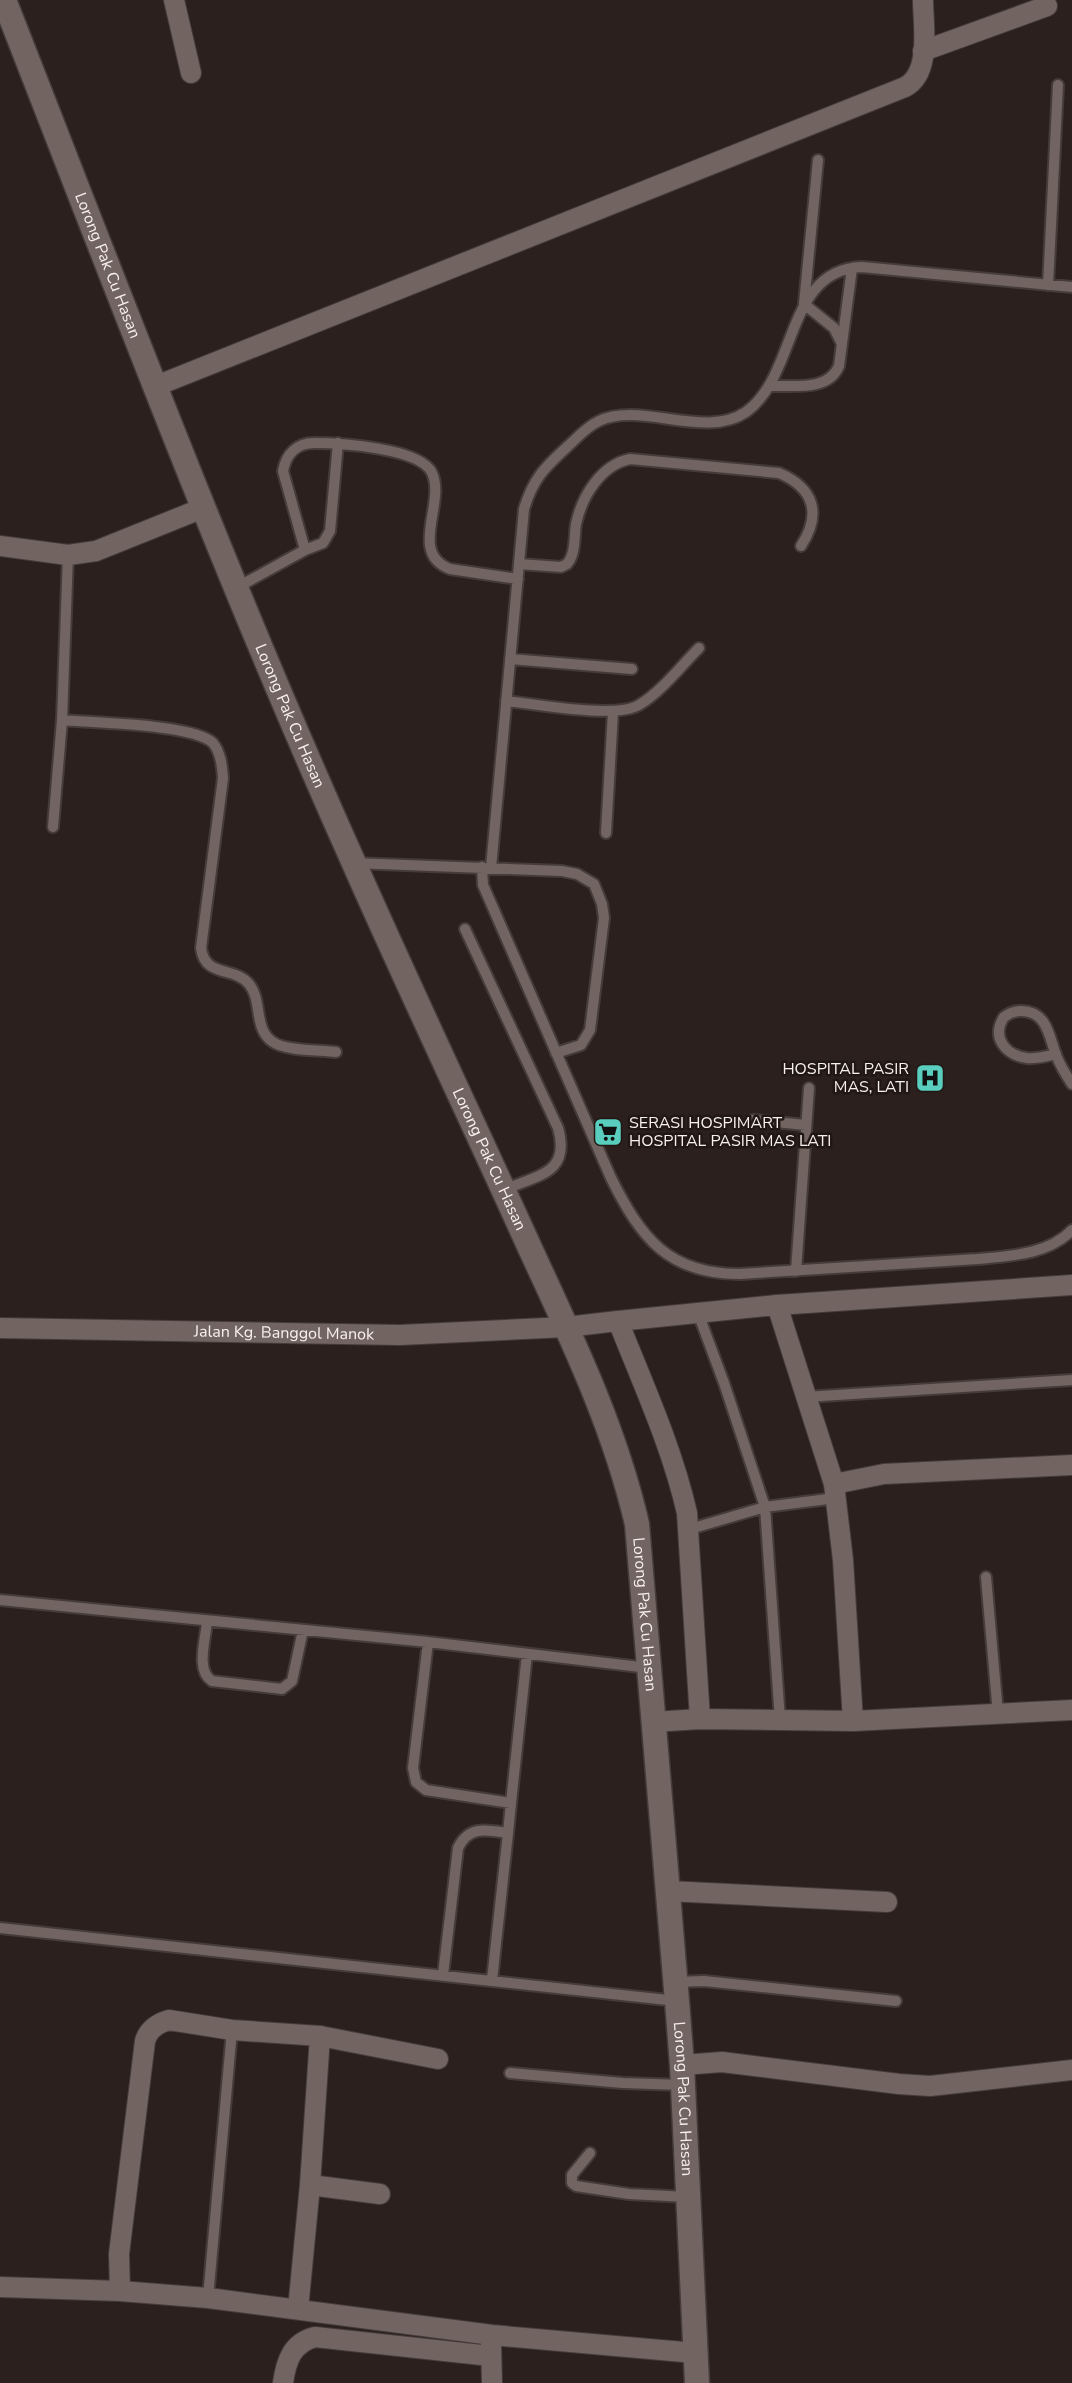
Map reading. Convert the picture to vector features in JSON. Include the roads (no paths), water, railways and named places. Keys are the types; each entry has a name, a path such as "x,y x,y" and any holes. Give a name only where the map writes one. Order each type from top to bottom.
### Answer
{"street":[{"path":"174,0 192,73"},
{"path":"156,386 906,87 916,79 923,51 923,0"},
{"name":"Lorong Pak Cu Hasan","path":"8,1 203,508 283,703 353,863 566,1327 610,1428 626,1476 637,1524 676,1992 696,2383"},
{"path":"923,51 1047,6"},
{"path":"0,546 68,555 105,548 203,508"},
{"name":"Jalan Kg. Banggol Manok","path":"0,1328 400,1335 566,1327 777,1305 1072,1286"},
{"path":"777,1305 835,1491 843,1560 853,1721"},
{"path":"618,1321 682,1490 690,1528 700,1719"},
{"path":"835,1491 857,1478 884,1474 1072,1465"},
{"path":"652,1722 700,1719 853,1721 1072,1710"},
{"path":"668,1891 887,1902"},
{"path":"120,2291 119,2254 146,2036 161,2022 169,2020 232,2030 320,2036 438,2059"},
{"path":"298,2309 310,2186 320,2036"},
{"path":"682,2075 722,2062 899,2084 930,2085 1072,2070"},
{"path":"310,2186 380,2194"},
{"path":"0,2287 120,2291 208,2298 492,2335 695,2353"},
{"path":"334,2337 335,2315"},
{"path":"492,2335 492,2383"},
{"path":"283,2383 286,2364 295,2347 315,2337 334,2337 491,2356"}],"lane":[{"path":"1048,285 1058,85"},
{"path":"818,160 804,304 769,386 746,412 721,420 705,422 628,416 600,420 589,426 542,469 534,482 524,509 507,701 483,885 616,1188 634,1222 649,1239 680,1263 716,1275 1012,1256 1036,1251 1055,1243 1072,1230"},
{"path":"769,386 814,385 829,381 839,366 852,268"},
{"path":"804,304 825,279 852,268 1072,287"},
{"path":"804,304 834,328 842,344"},
{"path":"306,550 283,471 285,460 295,448 306,443 338,443 399,454 422,461 432,472 435,487 429,542 432,555 444,567 450,569 518,579"},
{"path":"236,588 322,543 330,531 338,443"},
{"path":"519,564 561,567 567,564 572,556 577,523 588,495 610,466 630,459 779,473 796,480 812,506 814,517 810,533 801,546"},
{"path":"54,827 62,720 68,555"},
{"path":"507,701 613,712 639,705 699,648"},
{"path":"510,659 632,669"},
{"path":"606,833 613,712"},
{"path":"62,720 195,733 214,745 222,764 223,778 201,948 204,959 213,968 239,976 248,982 254,992 261,1024 271,1041 287,1046 336,1052"},
{"path":"353,863 487,867 577,874 594,884 599,893 604,918 590,1030 581,1046 556,1053"},
{"path":"465,929 558,1128 562,1144 561,1154 555,1166 504,1190"},
{"path":"1056,1054 1030,1059 1004,1047 998,1037 1004,1017 1016,1011 1035,1013 1050,1033 1056,1054 1072,1084"},
{"path":"796,1271 809,1088"},
{"path":"753,1120 806,1125"},
{"path":"698,1313 765,1507 780,1720"},
{"path":"805,1397 1072,1380"},
{"path":"690,1528 765,1507 835,1491"},
{"path":"986,1577 998,1714"},
{"path":"0,1600 428,1642 649,1668"},
{"path":"207,1621 202,1668 206,1677 212,1681 282,1689 292,1681 303,1630"},
{"path":"428,1642 413,1768 416,1782 426,1790 511,1803"},
{"path":"492,1980 527,1654"},
{"path":"443,1975 458,1848 466,1836 476,1830 508,1833"},
{"path":"0,1928 492,1980 676,1992 705,1981 896,2001"},
{"path":"208,2298 232,2030"},
{"path":"510,2073 623,2084 682,2075"},
{"path":"590,2153 572,2175 572,2183 576,2186 628,2194 688,2197"}],"place":[{"name":"HOSPITAL PASIR MAS, LATI","path":"930,1078"},
{"name":"SERASI HOSPIMART HOSPITAL PASIR MAS LATI","path":"608,1132"}]}
